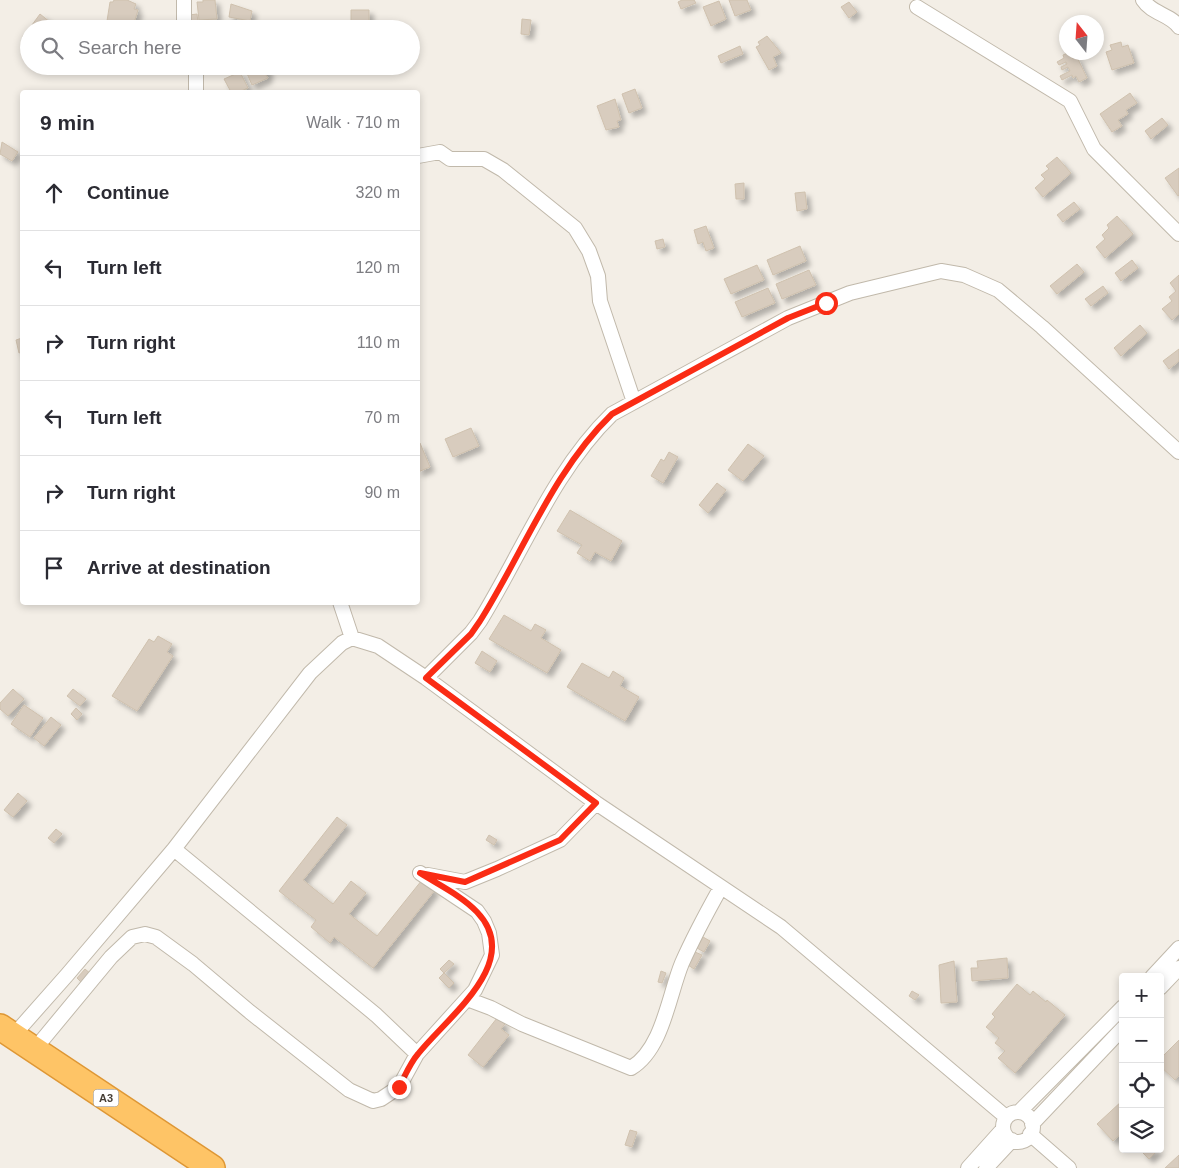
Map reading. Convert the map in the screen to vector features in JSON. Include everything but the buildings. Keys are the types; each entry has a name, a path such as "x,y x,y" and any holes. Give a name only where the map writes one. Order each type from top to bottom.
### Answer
{"highway":[{"name":"A3","path":"7,1032 212,1168"}],"street":[{"path":"184,0 184,20"},
{"path":"1143,0 1148,8 1175,22 1179,27"},
{"path":"917,7 1070,101 1094,149 1179,234"},
{"path":"196,75 196,90"},
{"path":"420,156 440,152 450,159 484,159 503,170 575,228 589,251 598,276 600,300 617,356 634,402"},
{"path":"426,678 471,634 572,462 590,436 612,414 788,318 850,293 941,271 972,277 998,290 1049,332 1179,452"},
{"path":"341,605 352,638"},
{"path":"7,1032 67,975 174,848 310,673 342,643 352,638 378,646 426,678 596,803 781,927 884,1016 1009,1119 1028,1116 1031,1128 1069,1168"},
{"path":"34,1050 111,957 132,937 145,934 156,937 193,964 250,1012 358,1095 373,1101 392,1094 399,1087 417,1054 467,999 484,976 492,955 492,942 484,921 476,911 457,896 420,873 465,882 560,840 596,803"},
{"path":"174,848 376,1015 417,1054"},
{"path":"467,999 491,1008 522,1024 631,1068 642,1062 650,1048 668,1009 681,966 698,926 721,887"},
{"path":"1156,973 1179,948"},
{"path":"1164,984 1179,968"},
{"path":"968,1168 1009,1119 1119,1011"},
{"path":"1009,1119 1006,1136 1012,1140 1025,1140 1031,1128 1119,1032"},
{"path":"986,1168 1012,1140"}],"route":[{"path":"399,1087 417,1054 475,990 488,968 492,955 492,942 489,933 484,921 476,911 457,896 420,873 465,882 560,840 596,803 507,735 426,678 471,634 503,584 572,462 590,436 612,414 788,318 826,303"}]}
